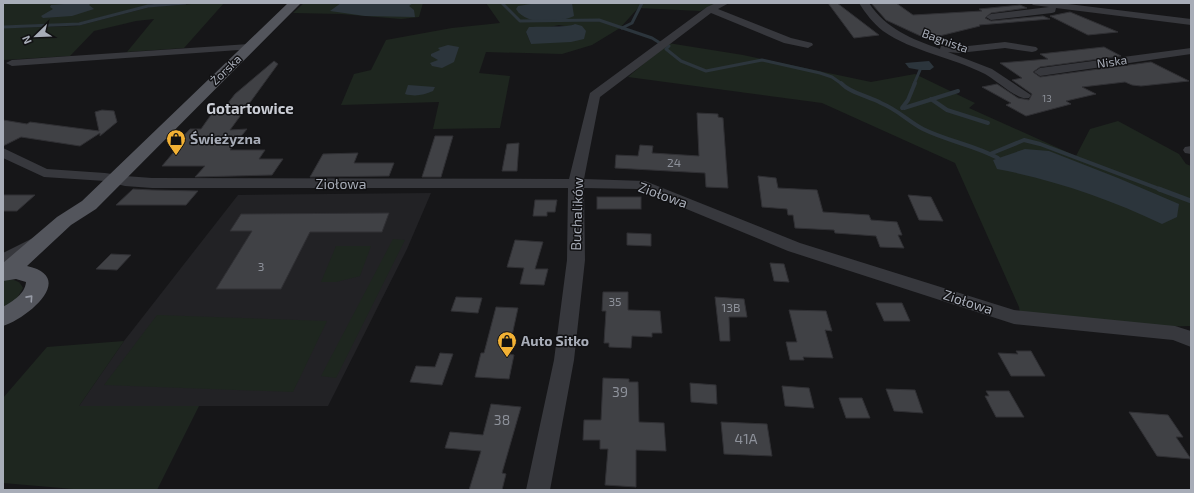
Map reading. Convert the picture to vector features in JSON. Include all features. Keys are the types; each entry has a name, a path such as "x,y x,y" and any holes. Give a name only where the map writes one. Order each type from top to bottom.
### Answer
{"main road":[{"name":"Żorska","path":"11,266 54,244 78,222 89,205 295,3"},
{"name":"Żorska","path":"11,266 46,238 64,221 89,205"},
{"path":"3,317 24,304 36,290 37,279 11,266"}],"street":[{"name":"Buchalików","path":"538,490 564,360 576,260 576,183 594,96 710,9 724,3"},
{"name":"Bagnista","path":"864,3 869,13 901,38 989,72 1025,95"},
{"path":"1036,3 1191,22"},
{"path":"1086,10 1092,5 1107,3"},
{"path":"991,17 1057,9 1057,6"},
{"path":"710,9 788,41 808,45"},
{"path":"911,42 959,50 1005,45 1032,49"},
{"path":"12,63 249,47"},
{"path":"1188,52 1191,64"},
{"name":"Niska","path":"1040,72 1188,52"},
{"name":"Ziołowa","path":"3,152 44,173 105,177 142,183 198,185 640,184 794,247 1014,317 1175,333 1191,339"}],"shaded area":[{"path":"91,3 89,5 94,9 72,16 43,18 41,16 53,9 50,7 51,5"},
{"path":"224,3 184,48 127,52 154,19 136,21 94,31 70,56 3,60 3,28 77,26 150,7"},
{"path":"304,3 423,3 419,17 401,19 341,14 293,13"},
{"path":"341,3 413,3 409,6 414,10 415,17 365,16 330,11"},
{"path":"486,3 719,3 700,11 638,8 620,28 592,45 562,54 486,52 479,73 510,76 500,128 433,129 439,102 341,105 354,74 371,70 386,40 452,28 500,23","holes":["559,25 569,27 531,44 526,32"]},
{"path":"537,3 572,3 574,16 560,20 543,22 527,18 516,9 518,6"},
{"path":"3,4 152,4 78,23 3,26"},
{"path":"575,24 582,26 586,31 584,39 571,42 531,44 526,32 529,27"},
{"path":"668,43 743,55 871,82 915,74 975,103 969,108 1076,156 1090,129 1118,121 1179,154 1186,164 1191,166 1191,326 1154,327 1020,313 1019,307 955,163 822,103 628,77"},
{"path":"448,45 459,47 454,62 442,68 432,66 430,63 438,60 431,56 431,54 440,50 438,48"},
{"path":"929,61 934,67 930,70 909,68 905,63"},
{"path":"408,85 435,87 433,91 419,95 412,95 405,94"},
{"path":"1025,149 1049,151 1179,204 1177,217 1162,224 1122,206 1082,191 1019,173 997,169 993,160"},
{"path":"431,193 407,249 328,406 79,406 124,341 238,195"},
{"path":"393,239 405,240 336,378 321,376"},
{"path":"336,246 371,246 360,276 336,282 321,282"},
{"path":"3,280 17,281 23,288 16,300 3,309"},
{"path":"157,315 327,321 293,392 104,385"},
{"path":"124,341 79,406 199,406 157,490 85,490 3,483 3,398 47,347"}],"building":[{"path":"828,3 837,3 879,35 854,38"},
{"path":"871,3 896,3 913,15 982,11 979,9 1020,5 1027,8 991,13 985,18 991,21 1043,16 1050,19 979,25 980,26 927,39 886,20"},
{"path":"1070,12 1118,32 1088,35 1050,16"},
{"path":"1104,47 1121,56 1040,67 1033,72 1040,77 1151,62 1189,81 1141,86 1132,85 1125,82 1082,87 1096,94 1066,101 1071,104 1026,116 1006,105 1011,103 982,87 997,84 1018,98 1029,100 1032,94 1012,80 1022,78 1000,63 1048,59 1040,54"},
{"path":"274,61 278,64 230,130 247,129 230,150 265,150 259,159 283,159 272,175 195,177 205,166 162,166 178,147 173,147 190,129 201,129 213,112 221,112 235,94"},
{"path":"102,110 114,111 117,122 100,136 100,133 80,146 21,137 3,146 3,120 27,124 30,122 99,131 95,112"},
{"path":"697,113 718,114 718,117 723,118 728,188 706,187 705,173 615,168 616,155 638,156 640,145 653,146 652,153 699,156"},
{"path":"435,136 453,136 441,177 422,177"},
{"path":"519,143 517,171 502,171 507,144"},
{"path":"358,153 354,163 394,163 389,176 310,177 323,154"},
{"path":"758,176 776,178 778,188 817,190 823,212 869,215 871,220 897,222 902,235 898,235 904,248 880,247 876,236 835,233 834,230 795,228 793,215 788,215 787,209 762,207"},
{"path":"133,189 198,191 186,205 116,205"},
{"path":"3,195 35,195 17,211 3,211"},
{"path":"908,195 931,197 943,221 919,220"},
{"path":"597,197 641,197 641,209 597,209"},
{"path":"535,200 557,200 555,212 547,212 547,216 533,216"},
{"path":"389,213 382,232 310,232 281,289 216,289 252,231 230,231 241,214"},
{"path":"627,233 651,234 651,246 627,245"},
{"path":"515,240 543,242 535,269 548,269 544,285 520,284 524,268 507,267"},
{"path":"111,254 131,255 117,270 96,269"},
{"path":"770,263 784,264 789,282 774,281"},
{"path":"603,292 628,292 628,310 660,311 662,333 652,333 652,337 632,336 631,348 609,347 609,343 604,343 606,311 602,311"},
{"path":"456,297 482,298 478,313 451,311"},
{"path":"715,297 744,299 747,317 729,317 730,341 720,341"},
{"path":"876,303 902,303 910,321 884,321"},
{"path":"496,307 518,308 508,354 514,355 509,379 475,377 481,353 484,353"},
{"path":"789,310 826,311 832,331 825,330 833,358 803,357 804,360 790,360 786,342 797,342"},
{"path":"1016,351 1031,351 1045,376 1011,376 998,353 1018,354"},
{"path":"440,353 453,354 442,385 410,382 416,366 435,367"},
{"path":"603,378 629,379 629,382 638,382 639,422 664,423 666,451 636,450 636,487 605,485 608,449 600,449 600,440 583,440 584,420 601,420"},
{"path":"690,383 716,385 717,404 691,402"},
{"path":"782,386 809,388 814,408 785,406"},
{"path":"886,389 915,390 923,413 894,411"},
{"path":"986,391 1009,391 1024,417 996,417 985,396 989,396"},
{"path":"839,398 862,398 870,418 846,418"},
{"path":"491,404 521,407 502,473 506,474 502,490 469,490 481,451 445,448 450,432 483,435"},
{"path":"1129,412 1168,415 1183,437 1176,437 1191,459 1157,456"},
{"path":"721,422 767,424 772,456 724,454"}],"waterway":[{"path":"3,27 79,24 148,6 185,3"},
{"path":"502,3 520,21 599,20 622,28"},
{"path":"622,28 632,23 642,3"},
{"path":"622,28 652,38 660,43"},
{"path":"669,46 666,49 681,61 706,71 762,60 820,73 832,77 842,84"},
{"path":"914,84 920,70"},
{"path":"841,83 854,92 893,109 923,129 998,158"},
{"path":"902,108 908,100 915,83"},
{"path":"931,99 958,91"},
{"path":"904,108 931,99"},
{"path":"931,99 947,110 988,123"},
{"path":"990,154 1024,140 1040,144 1162,190"},
{"path":"1159,189 1191,201"}],"place":[{"name":"Świeżyzna","path":"176,156"},
{"name":"Auto Sitko","path":"507,358"}],"district":[{"name":"Gotartowice","path":"250,109"}]}
